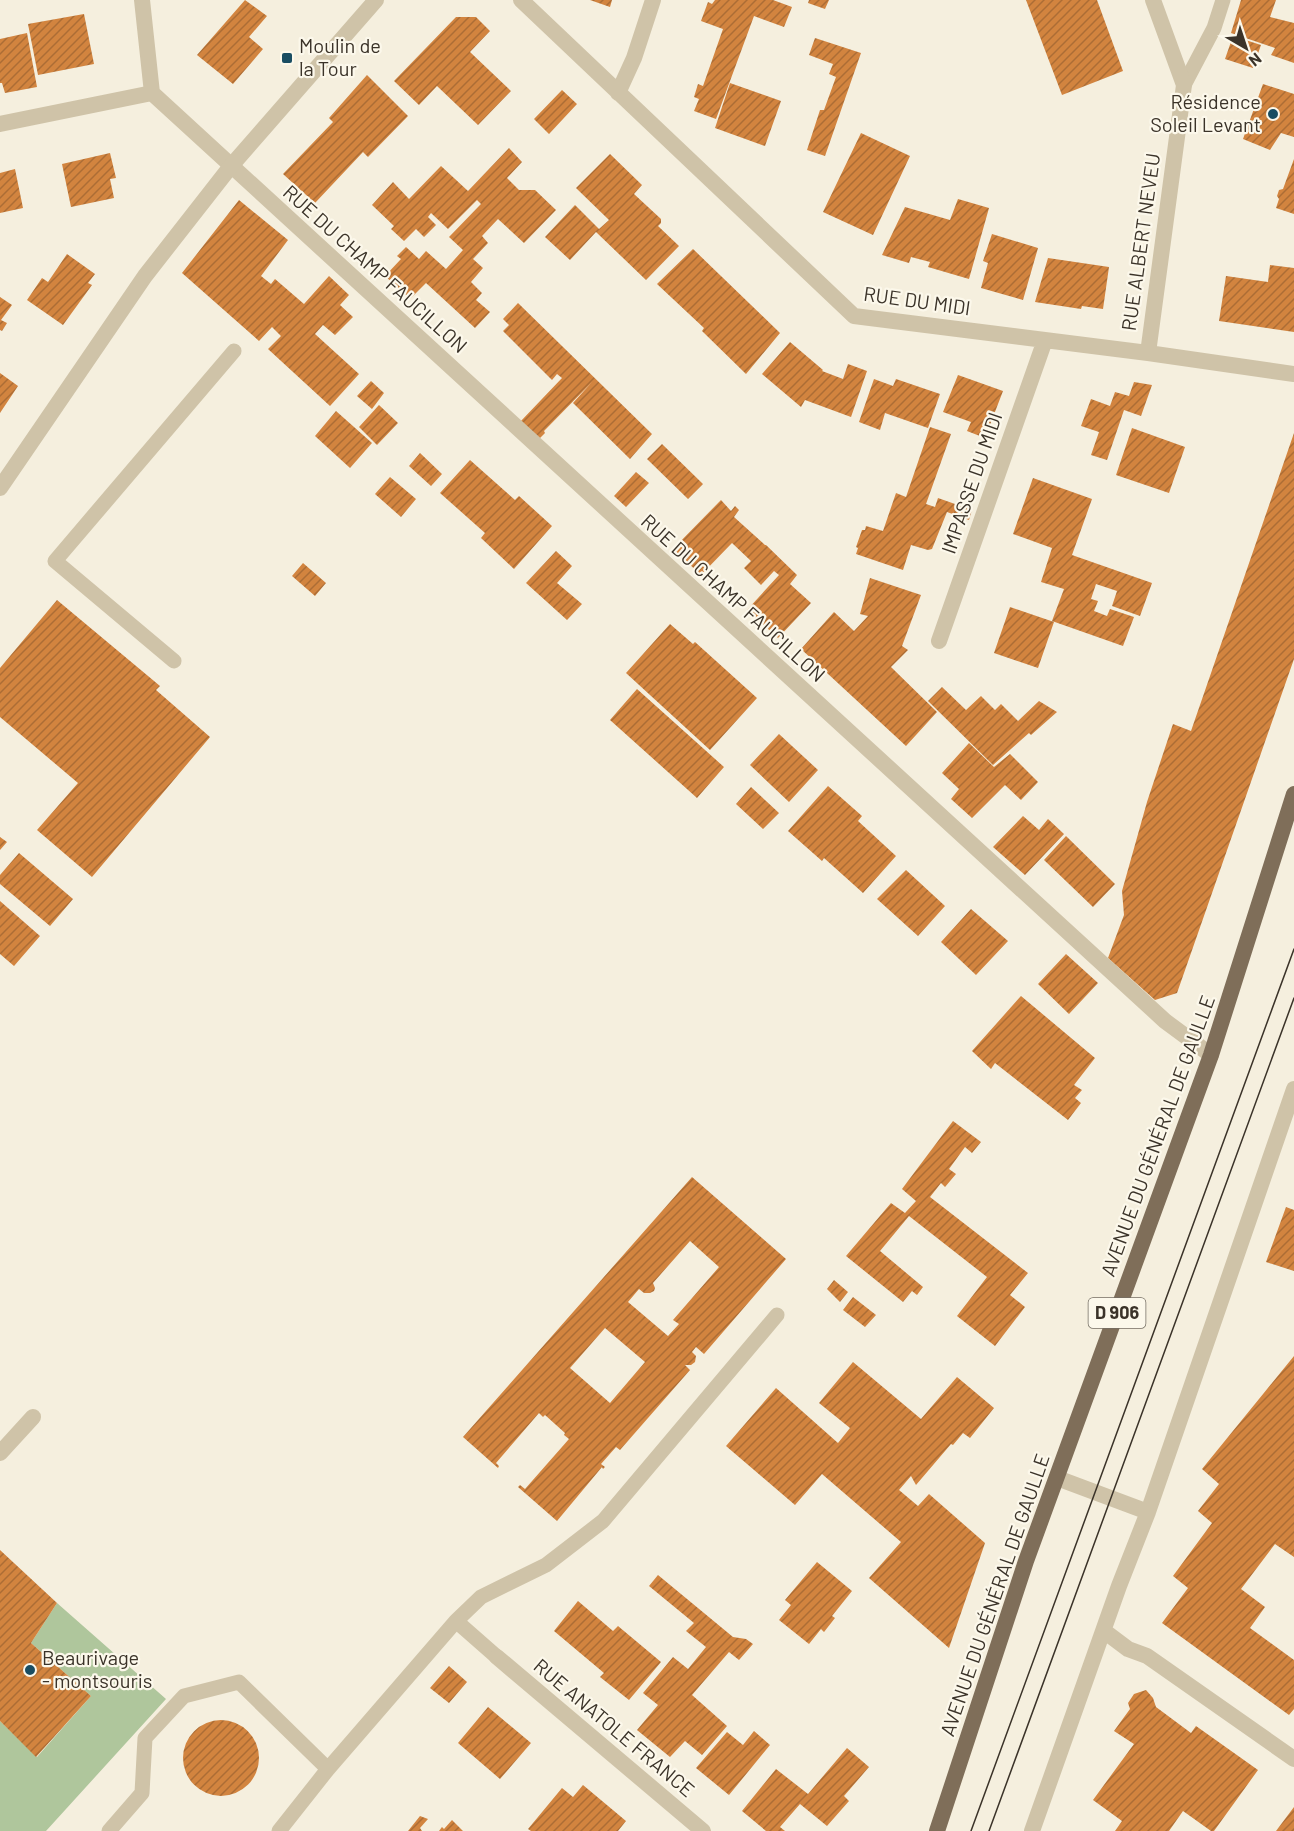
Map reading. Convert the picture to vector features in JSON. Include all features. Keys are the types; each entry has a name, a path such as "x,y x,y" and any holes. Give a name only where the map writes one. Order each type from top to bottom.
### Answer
{"main road":[{"name":"AVENUE DU GÉNÉRAL DE GAULLE","path":"937,1831 1026,1561 1211,1056 1294,794"}],"street":[{"path":"0,124 152,93 142,0"},
{"path":"0,488 145,276 231,166 376,0"},
{"name":"RUE DU MIDI","path":"521,0 854,315 1294,374"},
{"path":"618,93 634,58 653,0"},
{"name":"RUE ALBERT NEVEU","path":"1148,353 1184,85 1153,0"},
{"name":"RUE DU CHAMP FAUCILLON","path":"152,93 1165,1021 1211,1056"},
{"name":"IMPASSE DU MIDI","path":"939,641 1045,340"},
{"path":"1032,1831 1287,1127 1294,1089"},
{"path":"0,1453 33,1417"},
{"path":"1057,1478 1148,1512"},
{"path":"1104,1631 1128,1649 1147,1656 1294,1760"},
{"name":"RUE ANATOLE FRANCE","path":"497,1657 703,1831"}],"lane":[{"path":"1184,85 1214,28 1222,0"},
{"path":"174,661 55,561 234,351"},
{"path":"279,1831 328,1768 456,1621 481,1597 546,1565 603,1521 777,1315"},
{"path":"456,1621 497,1657"},
{"path":"109,1831 142,1793 145,1738 184,1696 239,1682 328,1768"}],"green space":[{"path":"57,1603 166,1699 46,1831 0,1831 0,1721 37,1757 91,1696 31,1643"}],"building":[{"path":"245,0 267,16 249,37 263,49 233,84 197,55"},
{"path":"590,0 612,0 610,7"},
{"path":"715,0 773,0 792,7 784,27 754,16 716,119 694,111 699,99 694,97 698,84 703,86 723,29 701,21 708,2 712,4"},
{"path":"809,0 829,0 825,9 808,3"},
{"path":"1026,0 1097,0 1123,71 1062,95"},
{"path":"1241,0 1276,0 1270,17 1294,23 1294,63 1271,55 1275,48 1231,33"},
{"path":"84,14 94,64 38,75 28,24"},
{"path":"456,17 476,17 490,31 470,52 511,91 478,125 437,86 419,105 394,81"},
{"path":"27,33 37,87 5,93 0,83 0,39"},
{"path":"1233,36 1261,45 1253,68 1225,59"},
{"path":"815,38 861,53 825,156 807,150 820,110 824,110 836,77 829,74 833,64 809,55"},
{"path":"367,75 408,116 368,157 363,152 315,203 283,174 333,122 329,118"},
{"path":"730,83 781,101 765,146 715,128"},
{"name":"Résidence Soleil Levant","path":"1263,84 1294,94 1294,137 1281,133 1270,150 1243,139"},
{"path":"562,90 577,104 549,134 534,119"},
{"path":"861,133 910,156 873,235 823,212"},
{"path":"509,148 522,162 507,178 519,190 535,190 556,210 524,243 498,219 482,236 488,243 473,259 483,268 471,282 482,293 476,300 490,312 475,328 426,283 410,299 385,276 401,259 397,256 406,247 419,259 426,251 446,269 463,250 449,237 481,204 477,200 448,229 431,213 428,217 436,225 424,237 416,229 404,241 391,229 394,226 372,205 393,182 409,199 441,166 468,191"},
{"path":"110,153 116,178 110,179 114,198 71,207 62,164"},
{"path":"610,154 642,185 634,194 661,219 658,226 679,246 646,280 596,232 570,260 545,237 575,205 599,229 609,220 576,188"},
{"path":"1294,159 1294,214 1276,208 1279,190 1283,189"},
{"path":"15,169 23,208 0,213 0,173"},
{"path":"958,199 989,208 969,279 928,267 930,262 911,257 909,263 882,255 905,207 950,220"},
{"path":"239,200 288,240 261,276 271,284 275,279 304,304 329,276 349,295 340,305 353,317 335,335 323,325 315,334 359,374 330,406 268,349 281,336 272,327 259,341 182,273"},
{"path":"992,234 1038,248 1023,300 981,288 988,263 983,261"},
{"path":"693,249 780,333 746,374 702,331 704,328 657,284"},
{"path":"67,254 95,274 88,283 92,285 63,325 27,300 42,278 48,282"},
{"path":"1048,258 1109,267 1103,309 1082,306 1081,309 1035,302"},
{"path":"1270,265 1294,268 1294,332 1219,321 1226,276 1268,282"},
{"path":"0,297 12,305 1,320 7,323 2,331 0,330"},
{"path":"518,303 652,434 630,459 573,403 592,382 539,439 520,422 562,378 557,374 552,380 503,331 509,325 503,319"},
{"path":"790,342 822,371 843,379 848,364 867,371 851,417 805,400 801,407 762,374"},
{"path":"0,373 18,386 0,413"},
{"path":"958,375 1003,391 985,438 967,431 971,422 943,412"},
{"path":"874,379 893,386 896,379 940,394 928,428 885,413 880,430 859,422"},
{"path":"371,381 384,393 372,409 357,396"},
{"path":"1134,382 1152,385 1141,416 1124,410 1107,460 1091,455 1099,432 1081,426 1091,399 1110,406 1115,392 1129,396"},
{"path":"379,405 398,423 377,445 359,427"},
{"path":"336,411 372,443 350,468 315,436"},
{"path":"930,427 951,434 926,504 935,507 938,498 972,510 969,520 947,512 932,549 911,545 903,570 856,554 862,530 865,530 866,526 883,531 896,493 906,497"},
{"path":"1132,428 1185,447 1169,493 1116,475"},
{"path":"1294,433 1294,659 1177,993 1155,1000 1108,958 1124,915 1122,891 1147,802 1173,724 1191,731"},
{"path":"662,444 703,484 688,499 647,459"},
{"path":"420,453 442,474 431,486 409,466"},
{"path":"470,460 515,500 519,496 552,526 514,569 481,538 485,533 440,493"},
{"path":"636,472 649,483 626,507 614,496"},
{"path":"390,477 416,499 401,517 375,494"},
{"path":"1033,478 1092,499 1072,555 1152,583 1140,616 1112,606 1117,591 1096,584 1091,599 1098,601 1094,611 1107,616 1110,609 1134,617 1123,646 1052,621 1064,589 1041,582 1052,548 1013,534"},
{"path":"721,500 731,511 735,506 739,510 734,517 797,575 790,584 811,603 778,638 747,610 779,575 774,571 761,585 744,568 751,561 732,543 701,575 673,549"},
{"path":"556,551 572,566 557,583 582,604 567,620 526,583"},
{"path":"303,563 326,583 315,596 292,576"},
{"path":"870,578 921,595 902,646 908,650 891,667 937,712 906,746 801,649 834,612 854,631 868,616 860,614"},
{"path":"57,600 160,686 156,690 210,737 92,877 37,830 78,783 0,717 0,668"},
{"path":"1010,607 1054,622 1038,668 994,653"},
{"path":"670,624 693,644 695,642 757,698 710,750 626,673"},
{"path":"942,687 966,710 981,696 995,710 1001,704 1018,721 1039,701 1057,712 993,765 928,701"},
{"path":"637,689 724,767 697,798 610,720"},
{"path":"779,734 818,770 789,802 750,765"},
{"path":"969,743 994,767 1010,754 1038,782 1021,800 1005,785 972,818 951,799 959,789 942,773"},
{"path":"828,786 862,816 858,821 896,856 863,893 824,858 822,861 788,831"},
{"path":"751,787 779,813 763,829 736,804"},
{"path":"1023,816 1039,830 1048,819 1064,834 1025,875 993,847"},
{"path":"1066,836 1115,884 1093,907 1044,860"},
{"path":"0,837 7,842 0,850"},
{"path":"19,853 73,899 50,926 0,884 0,875"},
{"path":"906,870 945,906 918,936 877,899"},
{"path":"0,901 40,936 14,966 0,954"},
{"path":"971,909 1008,941 976,975 941,942"},
{"path":"1066,954 1098,983 1069,1014 1038,984"},
{"path":"1021,996 1095,1058 1074,1085 1082,1090 1075,1098 1081,1103 1068,1120 995,1063 991,1069 972,1051"},
{"path":"953,1121 981,1142 972,1153 965,1147 949,1169 956,1174 945,1187 941,1183 930,1197 1028,1273 1010,1295 1025,1307 995,1346 957,1316 987,1277 909,1216 880,1251 923,1287 917,1295 912,1291 903,1302 846,1256 891,1203 905,1213 916,1201 902,1189"},
{"path":"692,1177 786,1259 704,1354 696,1347 692,1352 696,1356 695,1362 685,1365 690,1370 620,1450 616,1447 601,1464 605,1467 603,1469 602,1467 557,1521 518,1487 520,1485 525,1489 569,1439 545,1415 543,1417 539,1413 496,1463 498,1468 463,1437","holes":["690,1241 719,1267 673,1320 679,1324 668,1336 628,1302 639,1289 644,1293 654,1291 653,1283","605,1328 645,1362 610,1403 570,1368"]},
{"path":"1286,1207 1294,1210 1294,1271 1266,1262"},
{"path":"834,1280 848,1292 840,1302 827,1289"},
{"path":"853,1297 876,1315 865,1327 843,1310"},
{"path":"1294,1356 1294,1557 1275,1544 1241,1589 1265,1607 1250,1628 1294,1660 1294,1709 1289,1715 1162,1623 1188,1588 1173,1576 1212,1523 1198,1511 1219,1484 1202,1469"},
{"path":"853,1362 921,1419 957,1377 994,1408 970,1438 963,1433 953,1445 951,1444 916,1485 911,1476 899,1490 918,1506 929,1494 985,1543 949,1648 869,1578 901,1542 822,1474 795,1505 726,1446 776,1388 838,1443 850,1428 819,1403"},
{"name":"Beaurivage - montsouris","path":"0,1550 57,1603 31,1643 91,1696 36,1757 0,1721"},
{"path":"817,1562 852,1591 832,1616 835,1618 824,1632 821,1629 809,1644 779,1620 791,1605 785,1600"},
{"path":"658,1575 733,1637 746,1639 753,1644 739,1660 729,1652 692,1695 727,1726 702,1755 685,1741 670,1757 637,1730 658,1705 643,1693 673,1657 688,1669 706,1647 686,1631 694,1623 649,1586"},
{"path":"578,1601 613,1631 618,1626 661,1662 629,1700 600,1677 604,1673 554,1631"},
{"path":"449,1666 467,1682 449,1703 430,1688"},
{"path":"1146,1690 1153,1698 1156,1707 1191,1733 1196,1726 1258,1770 1214,1831 1183,1811 1169,1831 1115,1831 1122,1821 1093,1800 1134,1744 1114,1731 1130,1709 1128,1703 1134,1694"},
{"path":"488,1707 531,1743 500,1779 458,1743"},
{"path":"221,1720 235,1723 248,1731 256,1744 259,1758 256,1772 248,1785 235,1793 221,1796 207,1793 194,1785 186,1772 183,1758 186,1744 194,1731 207,1723"},
{"path":"754,1731 770,1745 729,1795 696,1768 727,1732 743,1745"},
{"path":"847,1748 869,1767 844,1796 849,1801 827,1826 800,1804 780,1827 785,1831 766,1831 742,1811 776,1769 808,1794"},
{"path":"583,1785 626,1821 618,1831 531,1831 528,1829 562,1788 573,1797"},
{"path":"1294,1807 1294,1831 1276,1831"},
{"path":"420,1816 428,1819 420,1828 422,1831 408,1831"},
{"path":"452,1820 463,1831 439,1831 442,1827 444,1829"}],"tram line":[{"path":"971,1831 1294,949"},
{"path":"989,1831 1294,998"}],"place":[{"name":"Moulin de la Tour","path":"287,58"},
{"name":"Résidence Soleil Levant","path":"1273,114"},
{"name":"Beaurivage - montsouris","path":"30,1670"}]}
